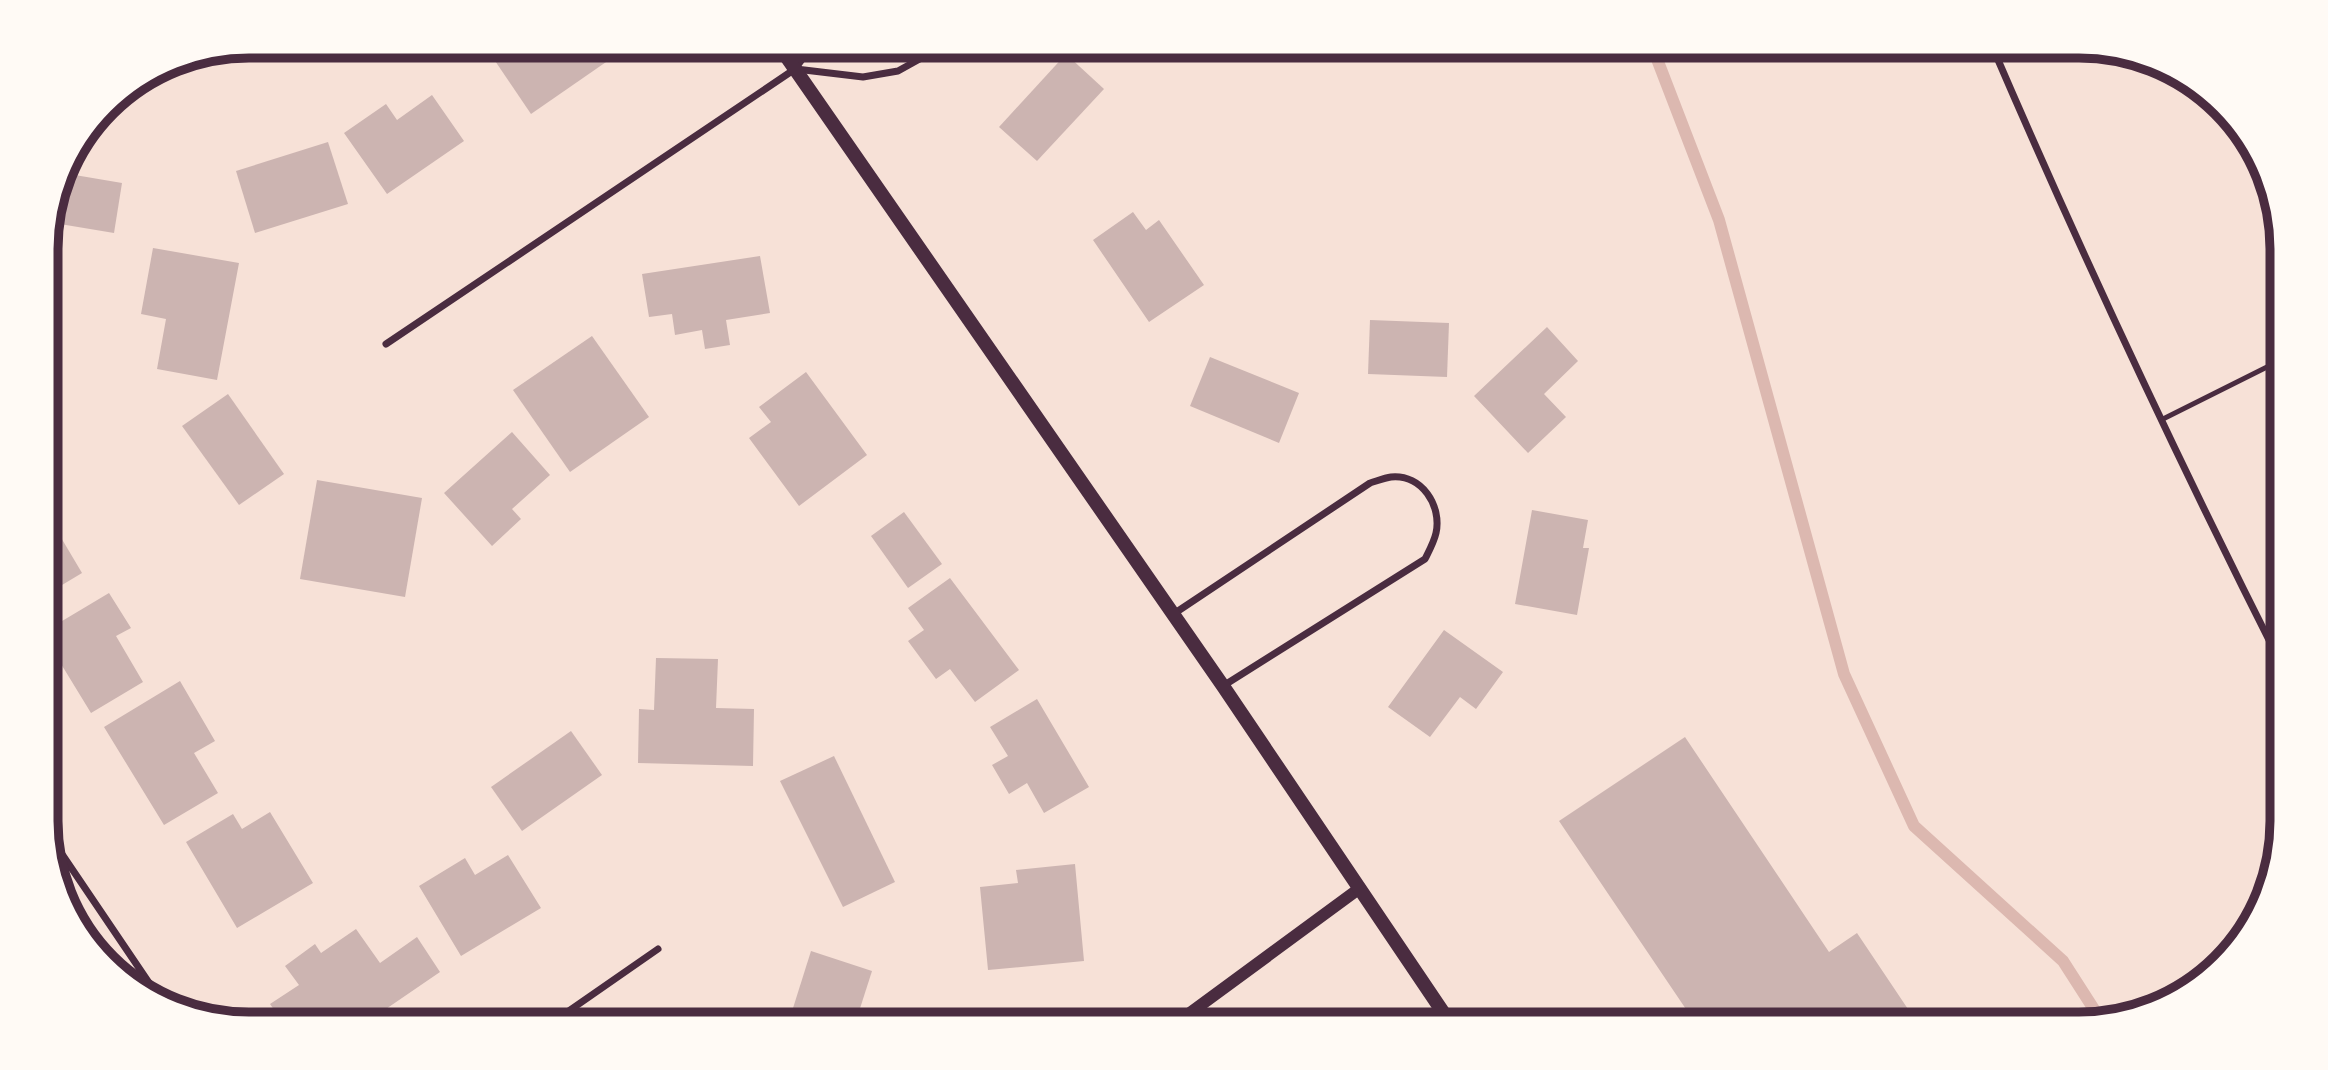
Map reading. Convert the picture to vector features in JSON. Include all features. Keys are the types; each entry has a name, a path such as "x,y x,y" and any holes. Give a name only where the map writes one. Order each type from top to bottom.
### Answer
{"main road":[{"path":"787,58 1223,686 1443,1012"}],"street":[{"path":"386,344 795,69 803,58"},
{"path":"795,69 863,77 898,71 921,58"},
{"path":"1997,58 2038,154 2161,420 2270,642"},
{"path":"1172,615 1370,483 1393,477 1413,481 1430,496 1438,517 1436,536 1425,559 1223,686"},
{"path":"60,851 151,986"},
{"path":"1191,1012 1360,888"},
{"path":"567,1012 658,949"}],"lane":[{"path":"2161,420 2270,366"}],"building":[{"path":"493,58 609,60 531,114"},
{"path":"1062,58 1070,58 1104,89 1037,161 999,127"},
{"path":"432,95 464,141 387,194 344,133 386,104 397,120"},
{"path":"328,142 348,204 255,233 236,171"},
{"path":"73,175 122,183 114,233 59,224 64,199"},
{"path":"1133,212 1146,230 1159,220 1204,285 1149,322 1093,240"},
{"path":"153,248 239,263 217,380 157,369 166,319 141,314"},
{"path":"760,256 770,313 726,320 730,345 705,349 702,330 675,335 672,314 649,317 642,274"},
{"path":"1370,320 1449,323 1447,377 1368,374"},
{"path":"1547,327 1578,361 1544,394 1566,417 1528,453 1474,396"},
{"path":"592,336 649,417 570,472 513,390"},
{"path":"1210,357 1299,393 1279,443 1190,406"},
{"path":"806,372 867,455 799,506 749,438 771,422 759,407"},
{"path":"228,394 284,474 239,505 182,426"},
{"path":"512,432 550,475 512,509 521,519 492,546 444,493"},
{"path":"317,480 422,498 405,597 300,579"},
{"path":"1532,510 1588,520 1583,548 1589,548 1577,615 1515,604"},
{"path":"904,512 942,564 908,588 871,536"},
{"path":"58,533 82,573 58,587"},
{"path":"950,578 1019,670 975,702 950,669 936,679 908,641 924,630 908,608"},
{"path":"109,593 131,628 116,636 143,682 91,713 58,659 58,623"},
{"path":"1444,630 1503,672 1476,709 1460,697 1430,737 1388,707"},
{"path":"656,658 718,659 716,708 754,709 753,766 638,763 639,709 654,710"},
{"path":"180,681 215,741 194,753 218,793 164,825 104,727"},
{"path":"1037,699 1089,787 1044,813 1027,783 1009,794 992,765 1008,756 990,727"},
{"path":"571,731 602,775 522,831 491,787"},
{"path":"1685,737 1829,952 1857,933 1910,1012 1688,1012 1559,821"},
{"path":"834,756 895,882 843,907 780,781"},
{"path":"270,812 313,883 237,928 186,842 233,814 242,829"},
{"path":"508,855 541,908 461,956 419,886 465,858 475,875"},
{"path":"1075,864 1084,961 988,970 980,887 1018,883 1016,870"},
{"path":"356,929 380,963 417,937 440,972 382,1012 276,1012 270,1004 299,985 285,966 315,944 321,953"},
{"path":"811,951 872,971 859,1012 792,1012"}],"waterway":[{"path":"1657,58 1719,220 1844,674 1914,826 2063,961 2095,1012"}]}
